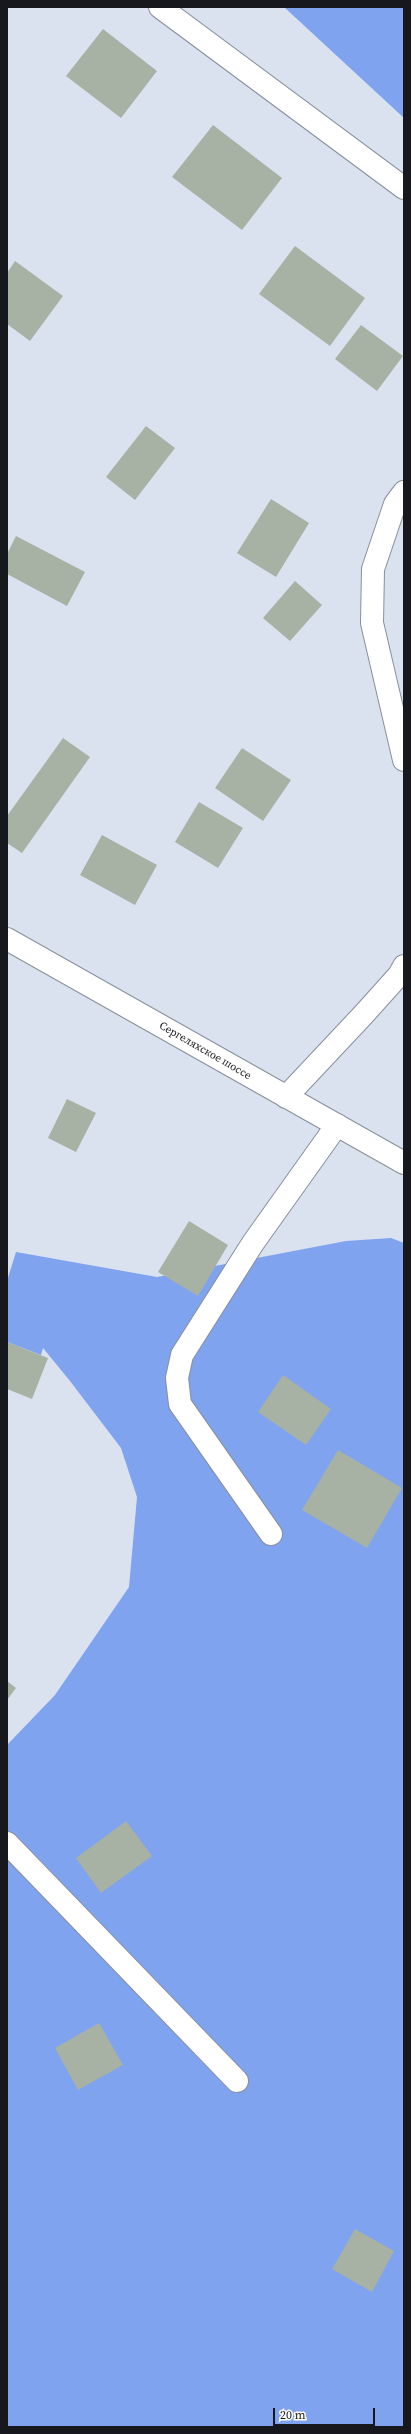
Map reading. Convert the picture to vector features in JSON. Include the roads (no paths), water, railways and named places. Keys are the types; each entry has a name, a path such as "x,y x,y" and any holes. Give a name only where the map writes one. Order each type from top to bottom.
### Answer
{"street":[{"path":"160,7 404,188"},
{"path":"404,492 395,504 373,569 372,624 404,760"},
{"name":"Сергеляхское шоссе","path":"7,939 404,1163"},
{"path":"286,1097 364,1014 399,975 404,966"},
{"path":"271,1534 180,1404 177,1378 182,1355 253,1243 338,1125"},
{"path":"7,1843 237,2081"}]}
